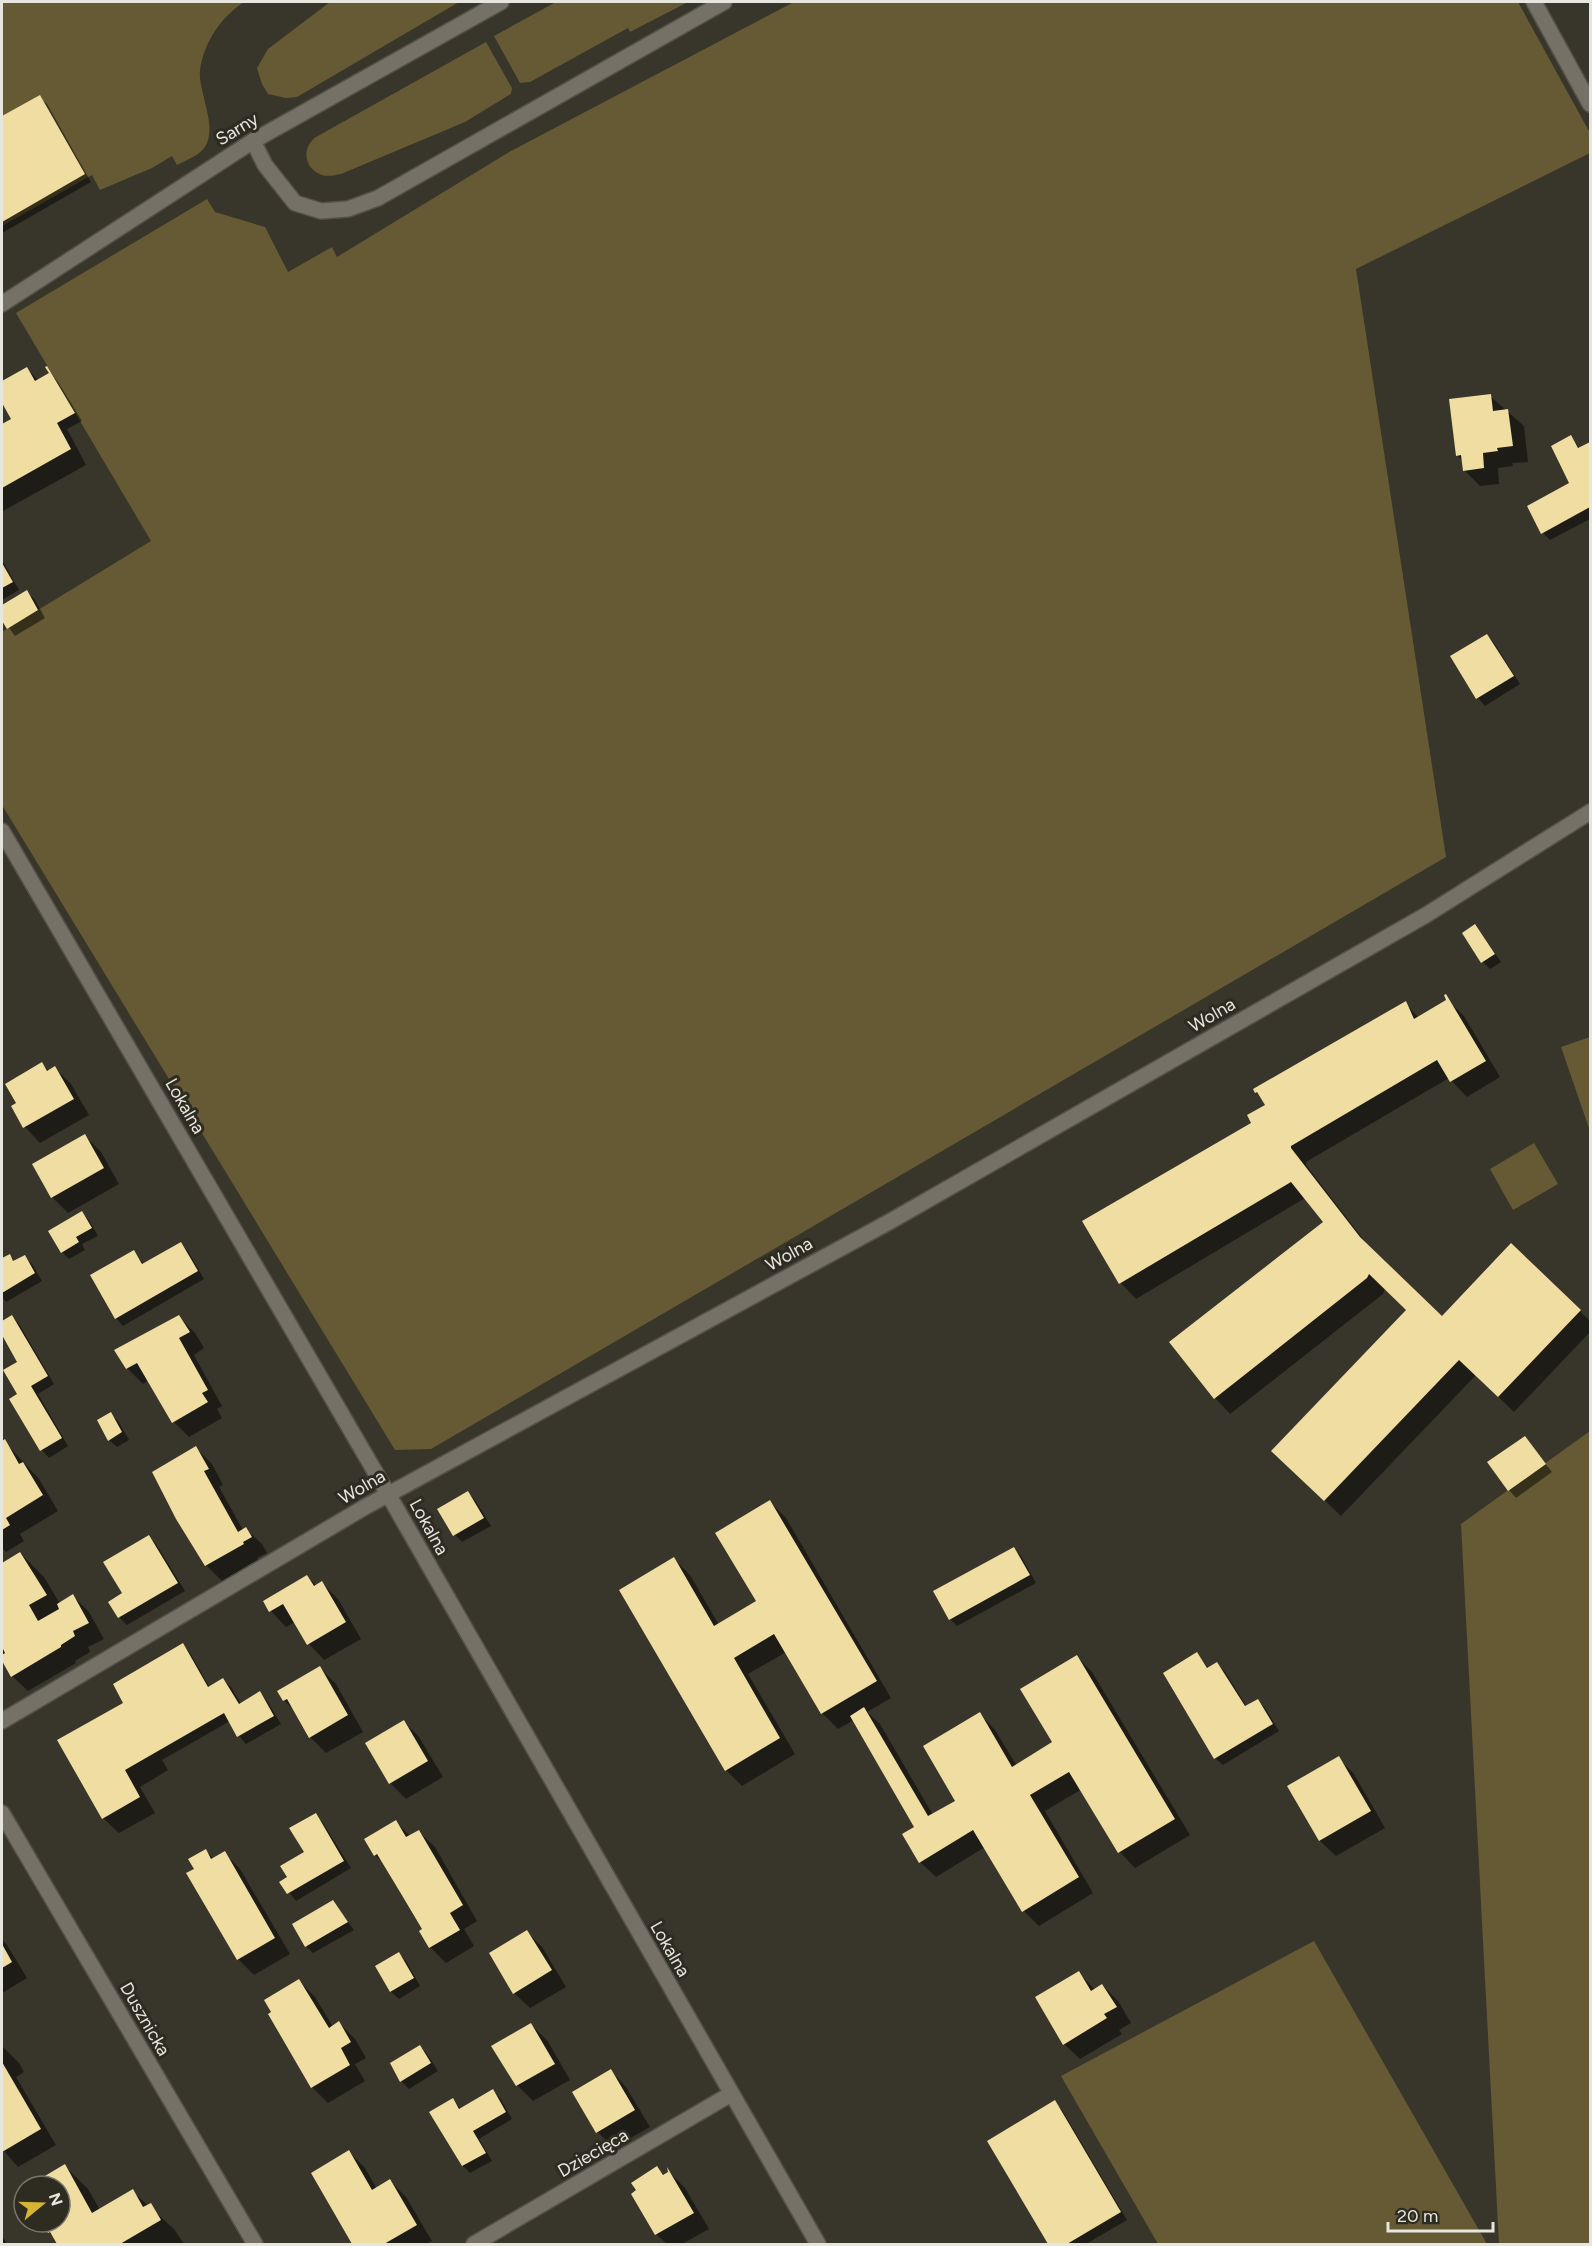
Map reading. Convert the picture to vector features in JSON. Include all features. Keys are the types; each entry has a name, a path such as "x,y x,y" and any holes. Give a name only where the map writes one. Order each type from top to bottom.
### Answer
{"street":[{"name":"Sarny","path":"2,304 253,141 501,2"},
{"path":"253,141 265,165 295,203 321,211 348,210 378,198 724,2"},
{"path":"1534,2 1590,104"},
{"name":"Wolna","path":"2,1721 388,1494 889,1222 1426,915 1590,812"},
{"name":"Lokalna","path":"2,831 388,1494 818,2244"},
{"name":"Dusznicka","path":"2,1813 255,2244"},
{"name":"Dziecięca","path":"474,2244 731,2094"}],"shaded area":[{"path":"2,2 244,2 228,15 215,31 202,60 200,80 209,126 209,137 205,147 177,165 172,156 152,168 100,190 92,175 2,226"},
{"path":"330,2 459,2 297,97 286,98 268,94 257,68 268,49"},
{"path":"556,2 688,2 630,32 628,28 530,82 520,83 494,36"},
{"path":"794,2 1518,2 1590,133 1590,153 1356,269 1446,857 431,1449 395,1450 2,805 2,632 151,541 16,313 207,199 215,212 265,227 288,272 332,247 337,257 511,151"},
{"path":"486,42 512,88 511,94 465,122 341,174 324,176 311,168 307,152 316,137"},
{"path":"1590,1037 1590,1131 1561,1047"},
{"path":"1534,1143 1558,1184 1513,1210 1490,1169"},
{"path":"1590,1431 1590,2244 1499,2244 1461,1524"},
{"path":"1314,1941 1487,2244 1158,2244 1061,2076"}],"building":[{"path":"40,95 85,174 2,222 2,116"},
{"path":"47,366 75,413 57,423 71,449 2,488 2,424 11,419 2,403 2,381 27,367 35,381 49,373 45,367"},
{"path":"1491,394 1493,411 1508,409 1513,446 1483,453 1484,468 1463,471 1461,455 1456,456 1449,399"},
{"path":"1571,435 1578,448 1590,442 1590,507 1541,534 1527,506 1569,483 1551,446"},
{"path":"2,563 13,582 2,588"},
{"path":"27,590 38,610 7,629 2,621 2,605"},
{"path":"1487,634 1514,676 1476,699 1450,656"},
{"path":"1475,924 1495,954 1481,963 1462,933"},
{"path":"1446,994 1486,1061 1450,1082 1437,1060 1291,1148 1360,1237 1442,1316 1511,1243 1581,1310 1498,1397 1459,1360 1324,1501 1271,1451 1406,1310 1369,1274 1367,1278 1214,1399 1169,1342 1323,1222 1291,1182 1119,1284 1082,1221 1251,1123 1247,1115 1265,1105 1253,1089 1406,1001 1414,1019 1446,1000 1444,995"},
{"path":"42,1062 47,1071 55,1066 74,1099 23,1128 11,1106 16,1103 5,1084"},
{"path":"85,1134 104,1168 51,1198 32,1164"},
{"path":"82,1211 92,1228 76,1237 79,1242 61,1253 48,1231"},
{"path":"181,1242 198,1271 115,1319 90,1275 134,1250 142,1264"},
{"path":"10,1254 13,1261 25,1255 35,1273 2,1293 2,1258"},
{"path":"12,1315 48,1376 31,1386 62,1438 40,1451 9,1399 17,1394 3,1370 17,1362 2,1335 2,1321"},
{"path":"179,1315 190,1332 179,1338 208,1390 202,1393 208,1402 172,1423 137,1363 126,1369 114,1350"},
{"path":"111,1412 122,1432 108,1441 97,1420"},
{"path":"1525,1436 1546,1464 1508,1491 1487,1462"},
{"path":"5,1439 19,1464 23,1462 43,1495 6,1518 10,1525 2,1530 2,1441"},
{"path":"196,1446 209,1469 204,1471 238,1532 246,1527 252,1537 205,1566 176,1519 152,1472"},
{"path":"468,1491 484,1518 453,1536 437,1509"},
{"path":"770,1500 877,1681 821,1714 774,1634 734,1658 780,1738 725,1771 619,1590 674,1557 714,1626 756,1601 715,1533"},
{"path":"149,1535 178,1583 118,1618 108,1602 122,1593 103,1562"},
{"path":"1014,1547 1030,1575 949,1620 933,1591"},
{"path":"20,1552 47,1595 29,1605 38,1621 59,1609 57,1604 73,1594 89,1623 73,1631 75,1636 61,1647 11,1677 2,1661 2,1655 5,1653 2,1647 2,1563"},
{"path":"307,1575 314,1586 322,1581 346,1622 307,1645 283,1604 269,1612 263,1601"},
{"path":"183,1643 208,1687 223,1678 239,1704 260,1691 274,1716 237,1737 224,1713 125,1770 140,1797 102,1819 57,1740 123,1703 113,1684"},
{"path":"1197,1652 1207,1668 1217,1662 1245,1706 1258,1699 1273,1724 1214,1759 1163,1673"},
{"path":"1077,1655 1175,1819 1118,1853 1069,1772 1030,1795 1079,1877 1022,1912 973,1830 919,1863 902,1834 914,1827 850,1716 864,1707 928,1816 955,1801 923,1746 980,1712 1012,1767 1052,1742 1020,1689"},
{"path":"320,1666 348,1715 309,1738 287,1699 283,1701 277,1691"},
{"path":"404,1720 428,1761 389,1784 365,1743"},
{"path":"1339,1756 1371,1811 1319,1841 1287,1786"},
{"path":"316,1813 344,1861 287,1894 279,1882 287,1877 280,1866 304,1852 289,1828"},
{"path":"396,1820 406,1837 419,1830 463,1905 450,1913 460,1930 429,1948 419,1931 422,1929 400,1892 377,1854 374,1856 364,1839"},
{"path":"206,1849 211,1859 225,1851 275,1938 237,1960 186,1873 194,1869 188,1859"},
{"path":"333,1900 348,1922 305,1947 292,1924"},
{"path":"527,1930 552,1970 513,1994 489,1953"},
{"path":"2,1944 12,1962 2,1968"},
{"path":"399,1952 414,1978 390,1992 375,1966"},
{"path":"1079,1971 1091,1991 1102,1984 1117,2007 1104,2014 1107,2018 1063,2045 1035,1997"},
{"path":"299,1979 329,2028 339,2021 351,2042 341,2048 350,2065 311,2088 268,2014 271,2012 264,2000"},
{"path":"531,2023 555,2064 516,2086 491,2046"},
{"path":"420,2045 431,2063 400,2082 390,2063"},
{"path":"2,2062 41,2129 2,2152"},
{"path":"611,2069 635,2110 596,2133 572,2092"},
{"path":"493,2089 506,2112 473,2131 486,2153 462,2166 429,2112 453,2098 459,2109"},
{"path":"1055,2100 1121,2212 1067,2244 1048,2244 987,2141"},
{"path":"349,2150 372,2190 390,2179 417,2225 384,2244 352,2244 311,2173"},
{"path":"65,2164 71,2174 48,2174"},
{"path":"657,2166 663,2175 668,2172 667,2167 694,2213 655,2235 631,2194 636,2190 631,2183"},
{"path":"72,2177 92,2213 133,2189 143,2207 151,2203 161,2220 120,2244 57,2244 51,2234 72,2234"}]}
